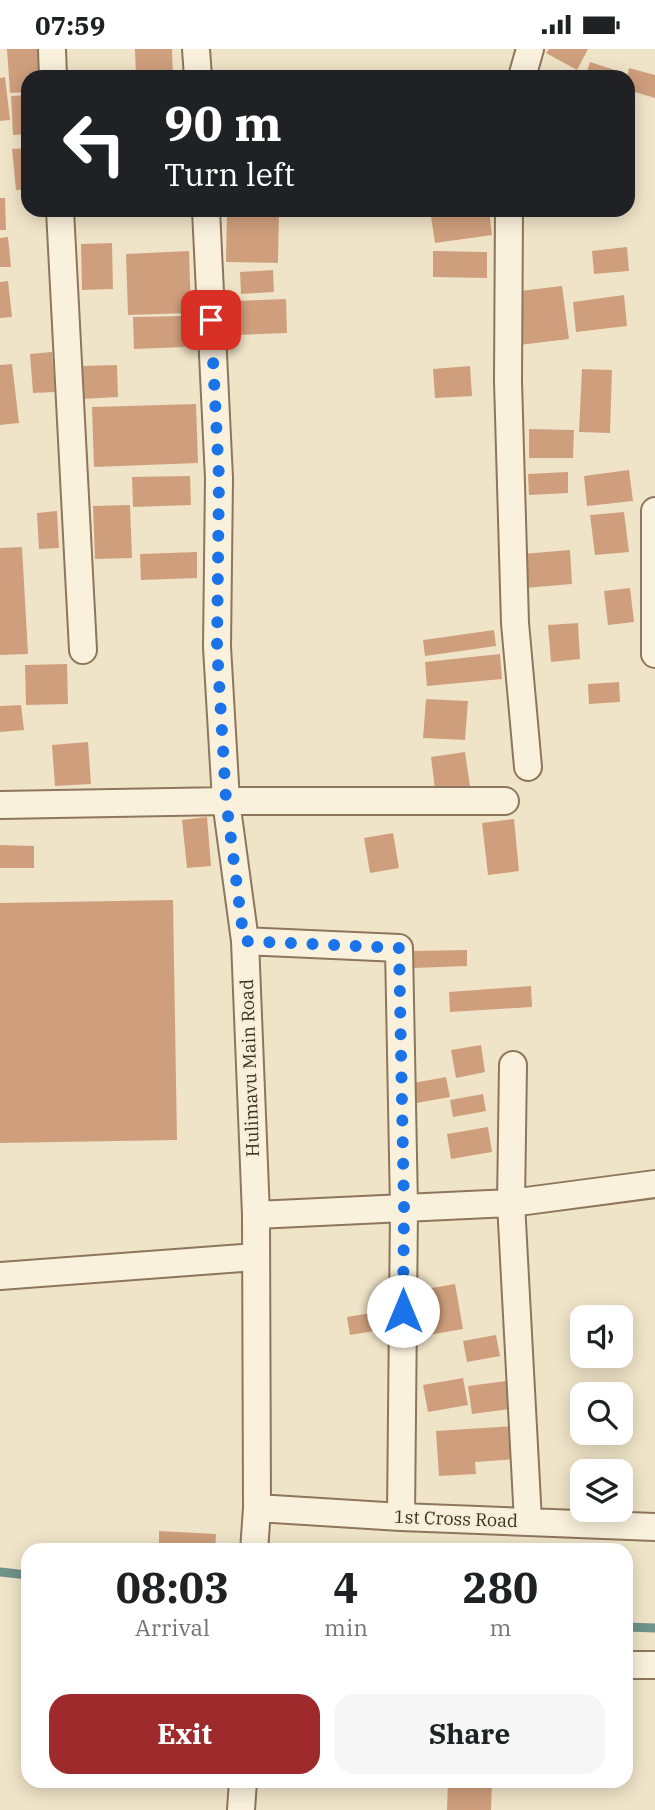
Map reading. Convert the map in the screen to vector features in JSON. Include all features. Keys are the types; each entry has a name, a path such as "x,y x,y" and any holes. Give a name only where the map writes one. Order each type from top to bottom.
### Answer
{"street":[{"path":"52,49 53,70"},
{"path":"197,49 198,70"},
{"path":"524,70 530,49"},
{"path":"60,217 82,650"},
{"name":"Hulimavu Main Road","path":"206,217 219,478 217,647 226,800 244,941 256,1215 257,1509 255,1543"},
{"path":"509,217 508,381 515,624 527,767"},
{"path":"655,511 655,654"},
{"path":"0,805 226,800 505,801"},
{"path":"244,941 399,948 404,1208 401,1517"},
{"path":"513,1065 511,1203 528,1521"},
{"path":"256,1215 511,1203 655,1184"},
{"path":"0,1276 256,1257"},
{"name":"1st Cross Road","path":"257,1509 655,1527"},
{"path":"633,1665 655,1665"},
{"path":"241,1810 243,1788"}],"building":[{"path":"7,49 41,49 42,70 21,70 21,92 10,93"},
{"path":"135,49 172,49 173,70 136,70"},
{"path":"549,49 588,49 577,70 546,53"},
{"path":"590,62 615,70 587,70"},
{"path":"629,68 655,75 655,98 635,92 635,70"},
{"path":"5,77 10,120 0,121 0,78"},
{"path":"21,95 21,134 13,135 11,96"},
{"path":"21,148 21,190 16,190 12,149"},
{"path":"0,198 5,198 6,230 0,230"},
{"path":"227,217 279,217 278,263 226,262"},
{"path":"431,217 490,217 492,235 435,243"},
{"path":"8,237 11,267 0,267 0,238"},
{"path":"112,243 113,289 82,290 81,244"},
{"path":"627,247 629,271 594,274 592,251"},
{"path":"189,251 191,313 128,315 126,254"},
{"path":"433,251 487,252 487,278 433,277"},
{"path":"273,270 274,292 241,294 240,272"},
{"path":"8,281 12,317 0,318 0,282"},
{"path":"562,286 569,339 519,345 512,292"},
{"path":"624,295 627,326 576,332 573,302"},
{"path":"286,299 287,333 235,335 233,301"},
{"path":"184,316 185,347 134,349 133,317"},
{"path":"52,352 55,392 33,393 30,354"},
{"path":"12,364 19,423 0,425 0,365"},
{"path":"117,365 118,397 82,399 80,366"},
{"path":"470,366 472,396 435,398 433,369"},
{"path":"582,369 612,370 610,433 579,432"},
{"path":"196,404 198,463 94,467 92,407"},
{"path":"529,429 574,430 573,458 529,458"},
{"path":"629,470 633,501 587,506 584,476"},
{"path":"568,472 568,493 529,495 528,474"},
{"path":"190,476 191,505 133,507 132,477"},
{"path":"130,505 132,558 95,559 93,506"},
{"path":"57,511 59,548 39,549 37,513"},
{"path":"624,512 629,552 595,555 590,515"},
{"path":"22,547 28,654 0,655 0,548"},
{"path":"570,550 572,584 525,588 522,554"},
{"path":"197,552 197,578 141,580 140,554"},
{"path":"630,588 634,622 608,625 604,591"},
{"path":"578,623 580,659 551,662 548,625"},
{"path":"494,630 496,646 425,656 423,640"},
{"path":"500,654 502,679 427,686 425,662"},
{"path":"67,664 68,704 26,705 25,665"},
{"path":"619,682 620,702 589,704 588,684"},
{"path":"426,699 468,701 465,740 423,738"},
{"path":"21,705 24,730 0,732 0,706"},
{"path":"88,742 91,784 55,786 52,745"},
{"path":"465,752 471,793 436,798 431,757"},
{"path":"207,817 211,866 187,868 182,820"},
{"path":"514,819 519,871 488,875 482,823"},
{"path":"393,833 399,868 370,873 364,838"},
{"path":"0,845 34,846 34,868 0,868"},
{"path":"173,900 177,1140 0,1143 0,903"},
{"path":"467,950 467,966 414,968 413,951"},
{"path":"531,986 532,1007 450,1012 449,992"},
{"path":"481,1045 485,1072 456,1078 451,1050"},
{"path":"446,1077 450,1097 411,1104 408,1084"},
{"path":"483,1094 486,1111 453,1117 450,1100"},
{"path":"488,1127 492,1152 451,1159 447,1134"},
{"path":"455,1284 463,1329 428,1335 420,1290"},
{"path":"377,1312 380,1330 350,1335 347,1317"},
{"path":"496,1335 500,1356 467,1362 463,1341"},
{"path":"463,1378 468,1405 428,1412 423,1385"},
{"path":"506,1381 510,1409 472,1414 468,1386"},
{"path":"513,1426 515,1459 475,1462 476,1474 439,1476 436,1431"},
{"path":"159,1531 216,1534 215,1543 159,1543"},
{"path":"448,1788 492,1788 491,1810 447,1810"}],"waterway":[{"path":"0,1572 21,1574"},
{"path":"633,1627 655,1628"}],"route":[{"path":"211,320 219,478 217,647 226,800 244,941 399,948 404,1208 403,1311"}]}
